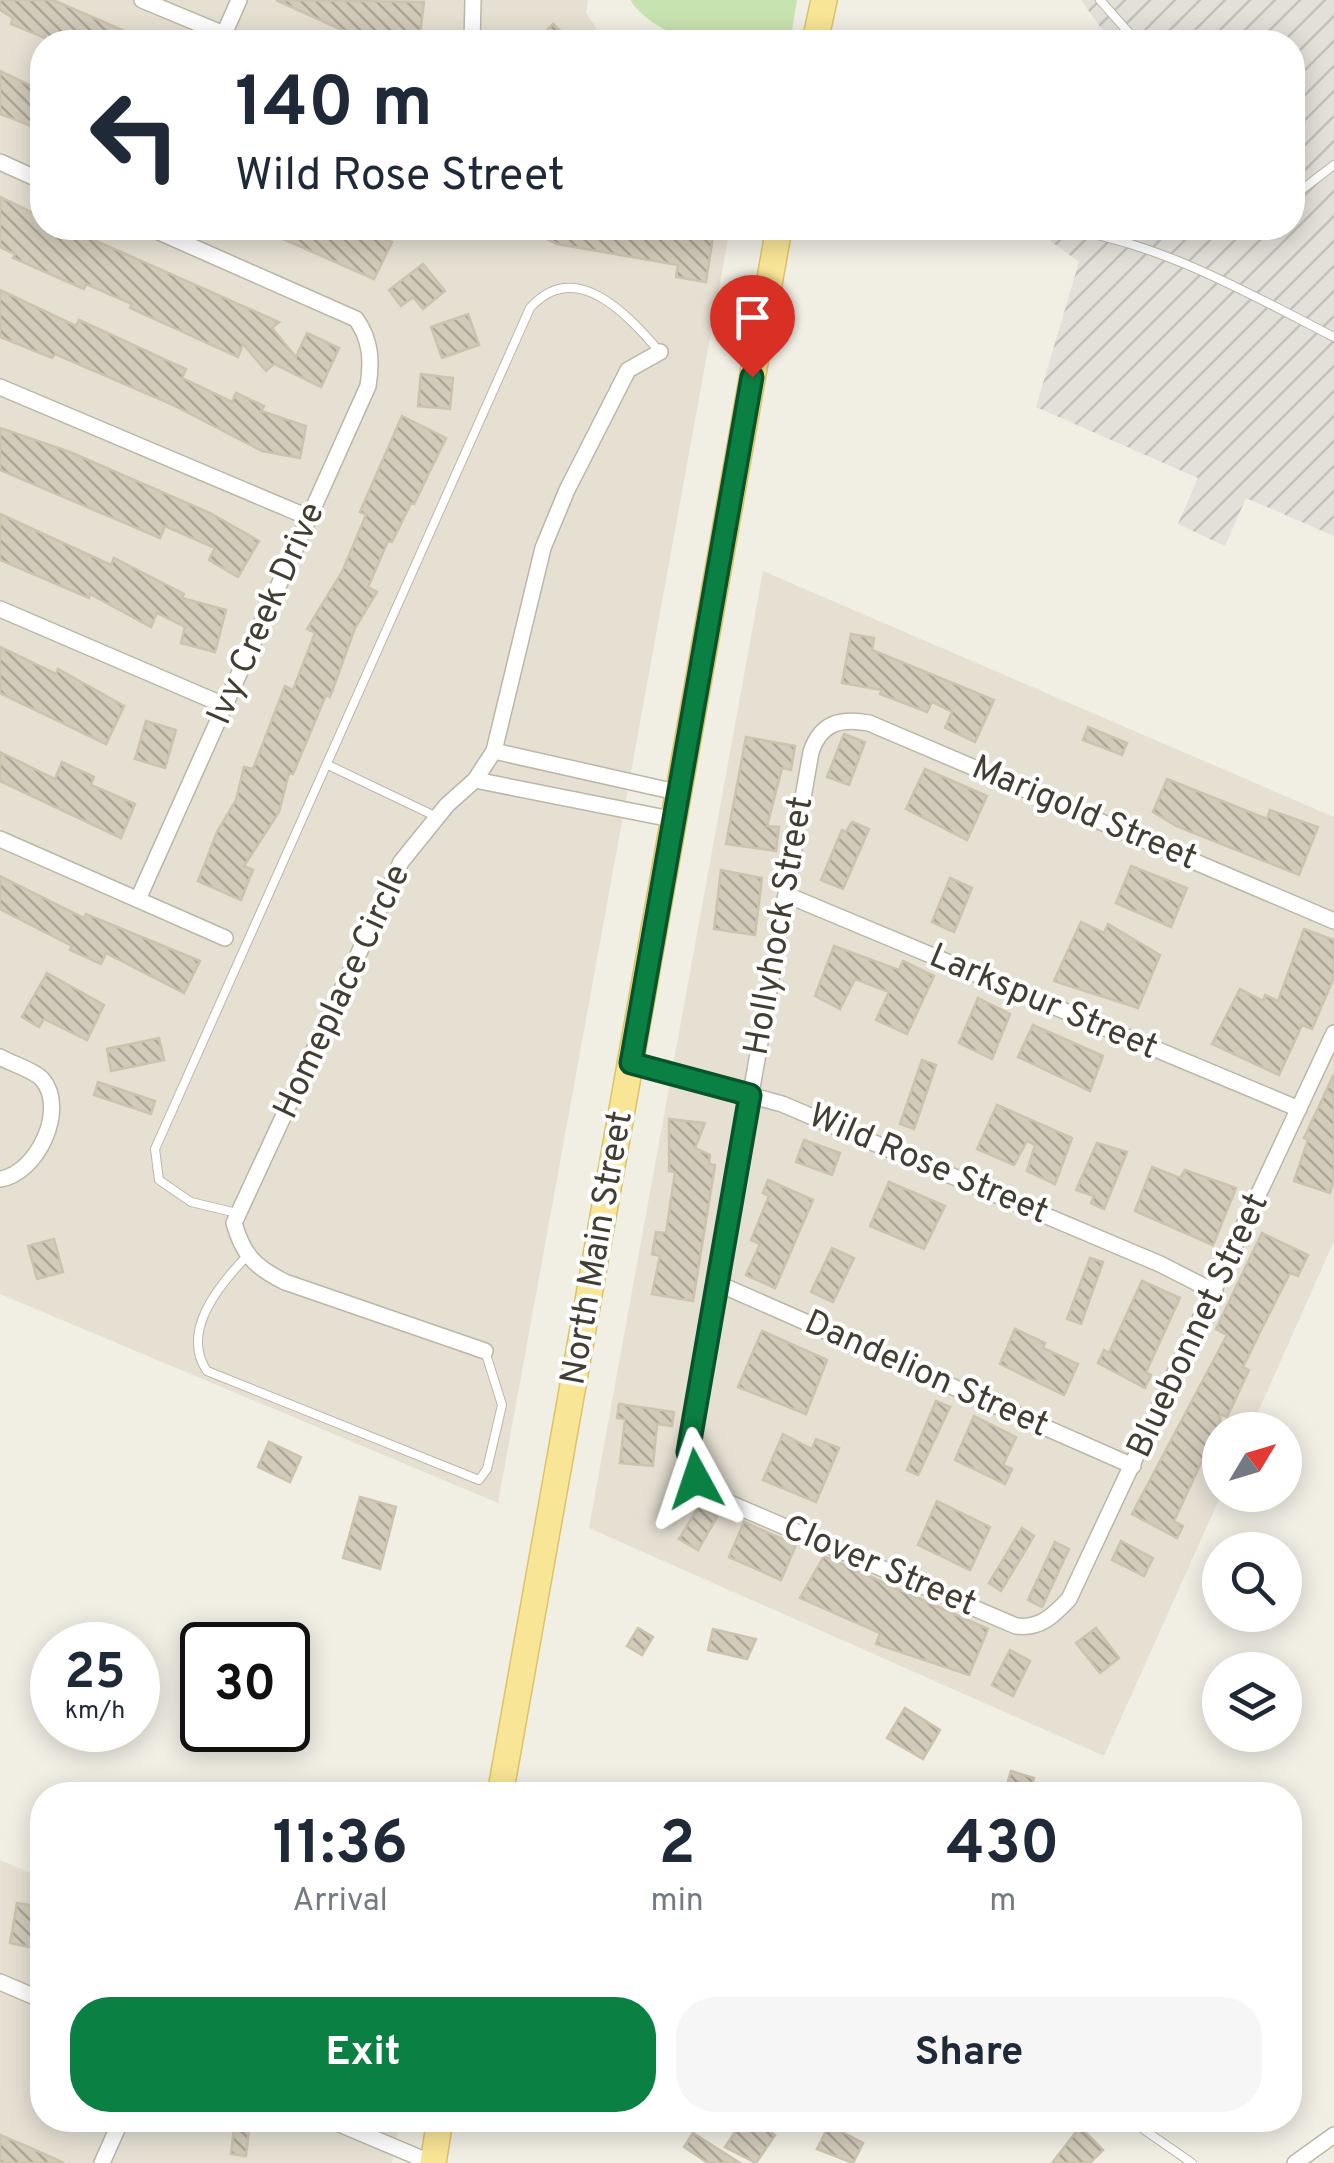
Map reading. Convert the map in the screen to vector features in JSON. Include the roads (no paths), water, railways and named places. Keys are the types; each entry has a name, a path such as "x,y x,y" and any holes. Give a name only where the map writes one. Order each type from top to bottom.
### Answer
{"main road":[{"path":"818,30 824,0"},
{"name":"North Main Street","path":"502,1782 676,792 778,240"},
{"path":"432,2163 438,2132"}],"street":[{"path":"142,0 214,30"},
{"path":"226,30 238,0"},
{"path":"472,30 473,0"},
{"path":"0,162 30,175"},
{"name":"Ivy Creek Drive","path":"139,897 368,386 372,365 362,328 344,312 178,240"},
{"name":"Homeplace Circle","path":"240,1214 401,862 437,817 476,780 494,751 543,548 567,490 628,370 660,352"},
{"path":"0,387 310,518"},
{"path":"0,608 226,706"},
{"name":"Marigold Street","path":"831,724 844,718 869,722 1334,921"},
{"name":"Hollyhock Street","path":"704,1486 696,1479 688,1452 811,752 816,738 831,724"},
{"path":"494,751 676,792"},
{"path":"571,800 578,772"},
{"path":"476,780 672,819"},
{"path":"0,839 225,938"},
{"name":"Larkspur Street","path":"787,895 1299,1109"},
{"name":"Bluebonnet Street","path":"1056,1614 1069,1599 1133,1466 1334,1033"},
{"path":"0,1058 40,1077 48,1091 48,1126 37,1157 20,1174 0,1179"},
{"name":"Wild Rose Street","path":"631,1063 782,1104 1160,1264 1215,1292"},
{"path":"240,1214 234,1223 256,1268 285,1282 485,1351"},
{"name":"Dandelion Street","path":"719,1284 1133,1466"},
{"name":"Clover Street","path":"704,1486 727,1502 1016,1626 1033,1628 1056,1614"},
{"path":"0,1982 30,1995"},
{"path":"102,2163 116,2132"},
{"path":"358,2132 432,2163"},
{"path":"1295,2163 1334,2135"}],"lane":[{"path":"1100,0 1126,30"},
{"path":"1305,187 1334,165"},
{"path":"1125,240 1214,276 1334,337"},
{"path":"240,1214 191,1202 159,1180 155,1149 530,308 544,293 568,288 610,300 660,352"},
{"path":"328,765 437,817"},
{"path":"247,1256 224,1279 196,1333 196,1356 206,1371 479,1480 487,1469 502,1405 485,1351"},
{"path":"1147,2132 1192,2163"}]}
